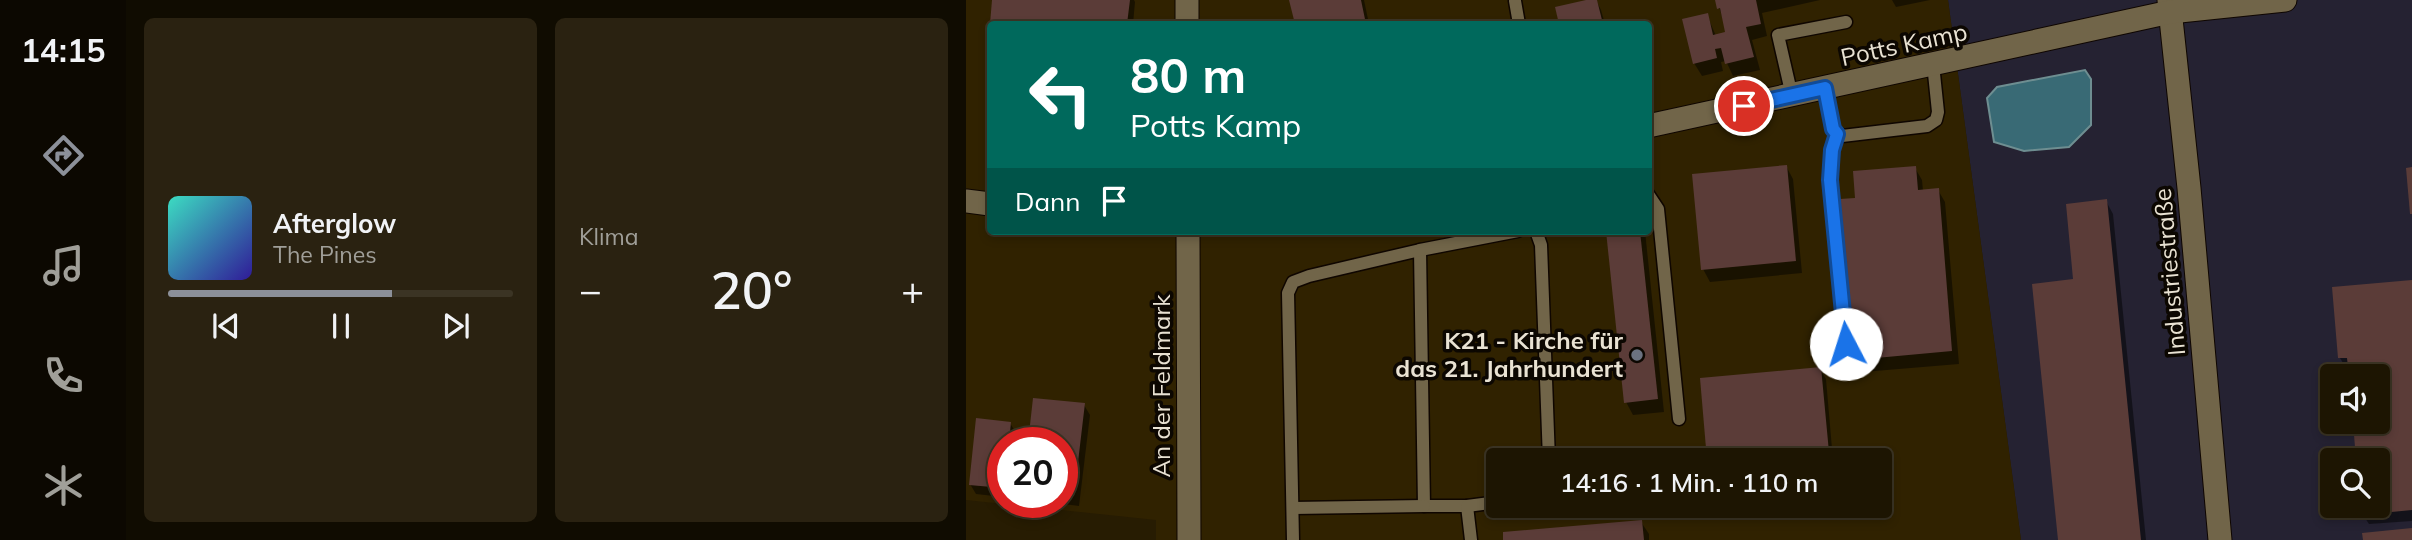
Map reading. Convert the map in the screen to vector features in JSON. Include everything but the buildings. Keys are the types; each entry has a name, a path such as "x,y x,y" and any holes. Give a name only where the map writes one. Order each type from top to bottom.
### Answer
{"street":[{"path":"1187,0 1187,21"},
{"name":"Potts Kamp","path":"1652,125 1933,64 2170,6 2285,0"},
{"name":"Industriestraße","path":"2170,6 2220,540"},
{"path":"966,201 987,204"},
{"name":"An der Feldmark","path":"1188,235 1189,540"}],"lane":[{"path":"1515,1 1519,21"},
{"path":"1792,96 1778,35 1846,22"},
{"path":"1825,88 1833,129 1842,136 1927,126 1936,120 1938,112 1933,64"},
{"path":"1837,134 1832,150 1830,180 1846,344"},
{"path":"1652,200 1658,209 1679,419"},
{"path":"1293,540 1288,293 1293,282 1420,250 1497,235"},
{"path":"1537,235 1541,245 1549,448"},
{"path":"1420,250 1424,506"},
{"path":"1293,508 1486,504"},
{"path":"1467,506 1471,540"}],"shaded area":[{"path":"966,0 1948,0 2021,540 1156,540 1156,520 1078,512 1078,427 987,427 987,502 966,500"},
{"path":"1948,0 2412,0 2412,540 2021,540"}],"water":[{"path":"2085,70 2091,79 2091,125 2069,147 2024,151 1994,142 1987,98 1997,87"}],"place":[{"name":"K21 - Kirche für das 21. Jahrhundert","path":"1637,355"}],"route":[{"path":"1744,106 1825,88 1833,129 1837,134 1832,150 1830,180 1846,344"}]}
